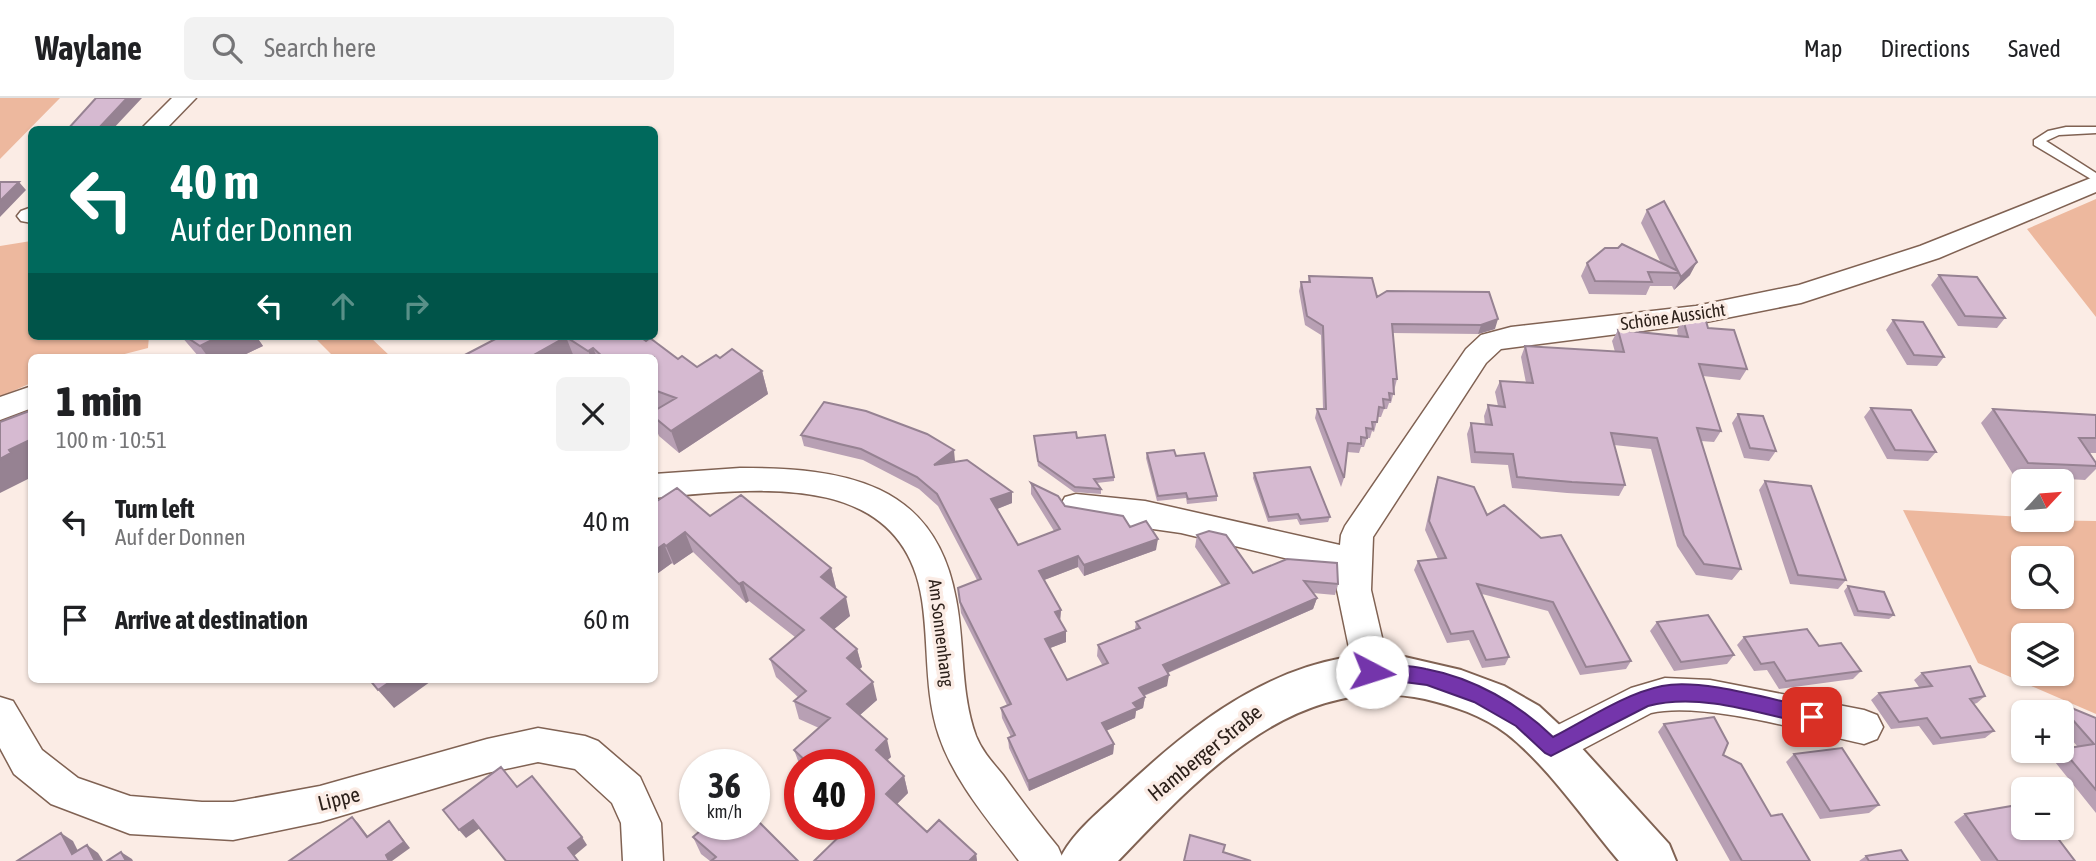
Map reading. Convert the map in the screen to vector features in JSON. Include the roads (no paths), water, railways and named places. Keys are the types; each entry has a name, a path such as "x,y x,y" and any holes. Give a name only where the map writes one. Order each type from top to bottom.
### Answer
{"street":[{"path":"155,126 184,98"},
{"name":"Schöne Aussicht","path":"1372,672 1354,590 1357,535 1476,356 1491,342 1511,336 1686,318 1806,292 1969,237 2096,180"},
{"path":"0,409 28,398"},
{"name":"Am Sonnenhang","path":"658,486 792,478 837,486 884,504 912,527 931,560 939,596 944,669 953,716 965,755 1044,861"},
{"path":"1076,506 1105,507 1156,517 1355,562"},
{"name":"Hamberger Straße","path":"1084,861 1177,769 1268,703 1295,689 1324,680 1372,672 1427,677 1481,696 1523,720 1551,747 1651,861"},
{"path":"1551,747 1644,699 1665,694 1710,695 1864,727"},
{"name":"Lippe","path":"0,713 28,762 65,792 130,815 202,821 233,821 320,804 538,744 585,752 626,790 641,823 643,861"}],"lane":[{"path":"2096,130 2046,135 2040,140 2040,145 2096,180"}]}
